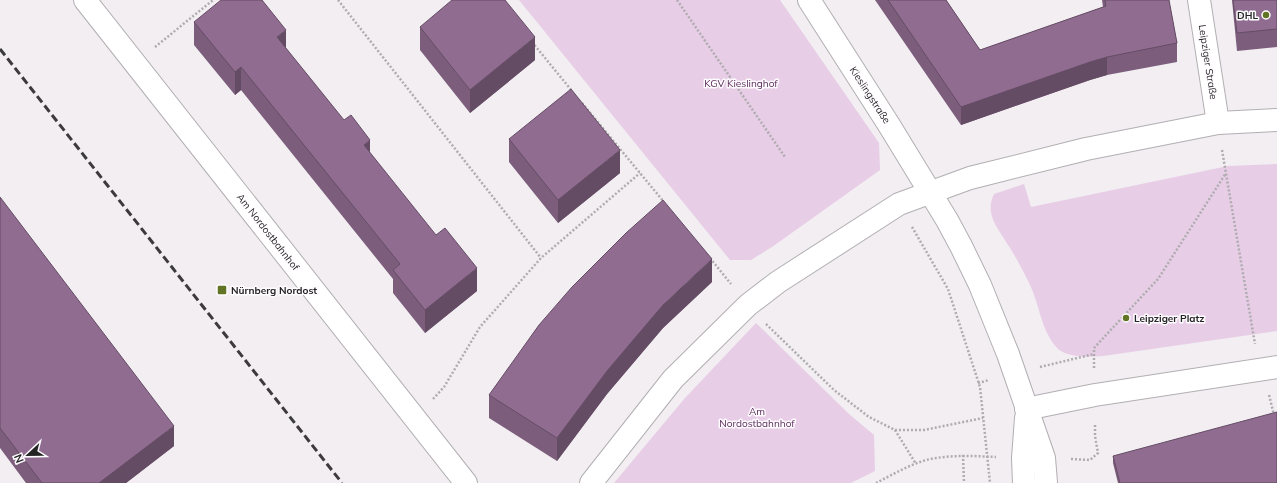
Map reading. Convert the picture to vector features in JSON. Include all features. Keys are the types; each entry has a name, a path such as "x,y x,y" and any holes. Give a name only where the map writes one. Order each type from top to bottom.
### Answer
{"street":[{"name":"Am Nordostbahnhof","path":"85,0 466,483"},
{"name":"Kieslingstraße","path":"809,0 930,192"},
{"name":"Leipziger Straße","path":"1199,0 1218,123"},
{"path":"591,483 673,379 748,304 791,273 899,204 970,178 1086,149 1218,123 1277,120"},
{"path":"930,192 947,220 980,285 1008,354 1044,458 1046,483"},
{"path":"1026,409 1096,394 1270,368"},
{"path":"1024,483 1023,458 1026,409"}],"path":[{"path":"135,64 213,0"},
{"path":"338,0 541,258"},
{"path":"677,0 785,158"},
{"path":"528,36 665,203"},
{"path":"1218,123 1254,342 1270,368 1274,418"},
{"path":"416,419 444,386 480,327 541,258 640,172"},
{"path":"1094,362 1094,348 1158,278 1226,173"},
{"path":"899,204 948,289 980,388 990,483"},
{"path":"705,252 761,320 834,390 869,417 895,430 924,430 983,418"},
{"path":"895,430 916,464"},
{"path":"876,483 916,464 934,458 963,455 988,457"},
{"path":"963,455 964,483"}],"green space":[{"name":"KGV Kieslinghof","path":"519,0 780,0 879,143 880,170 772,247 751,260 730,260"},
{"path":"1277,164 1277,331 1103,356 1079,356 1062,352 1052,342 1044,326 1030,285 1016,257 995,224 991,212 991,203 994,194 1024,184 1031,207 1228,166"},
{"name":"Am Nordostbahnhof","path":"756,323 849,414 874,435 875,471 851,483 614,483 685,398"}],"building":[{"path":"221,0 262,0 286,30 277,37 344,120 351,115 370,140 364,145 436,235 445,228 477,268 425,310 393,270 400,264 241,67 235,72 194,22"},
{"path":"452,0 505,0 535,37 470,90 420,27"},
{"path":"888,0 946,0 980,50 1106,6 1105,0 1169,0 1177,43 1107,57 1090,62 961,107"},
{"path":"1233,0 1277,0 1277,29 1237,33"},
{"path":"571,89 620,150 558,200 509,139"},
{"path":"0,197 174,426 99,483 42,483 0,428"},
{"path":"663,200 712,259 663,305 607,371 557,438 489,395 539,325 572,287 626,233"},
{"path":"1277,412 1277,483 1120,483 1113,456"}],"railway":[{"path":"0,49 342,483"}],"place":[{"name":"DHL","path":"1266,15"},
{"name":"Nürnberg Nordost","path":"222,290"},
{"name":"Leipziger Platz","path":"1126,318"}]}
